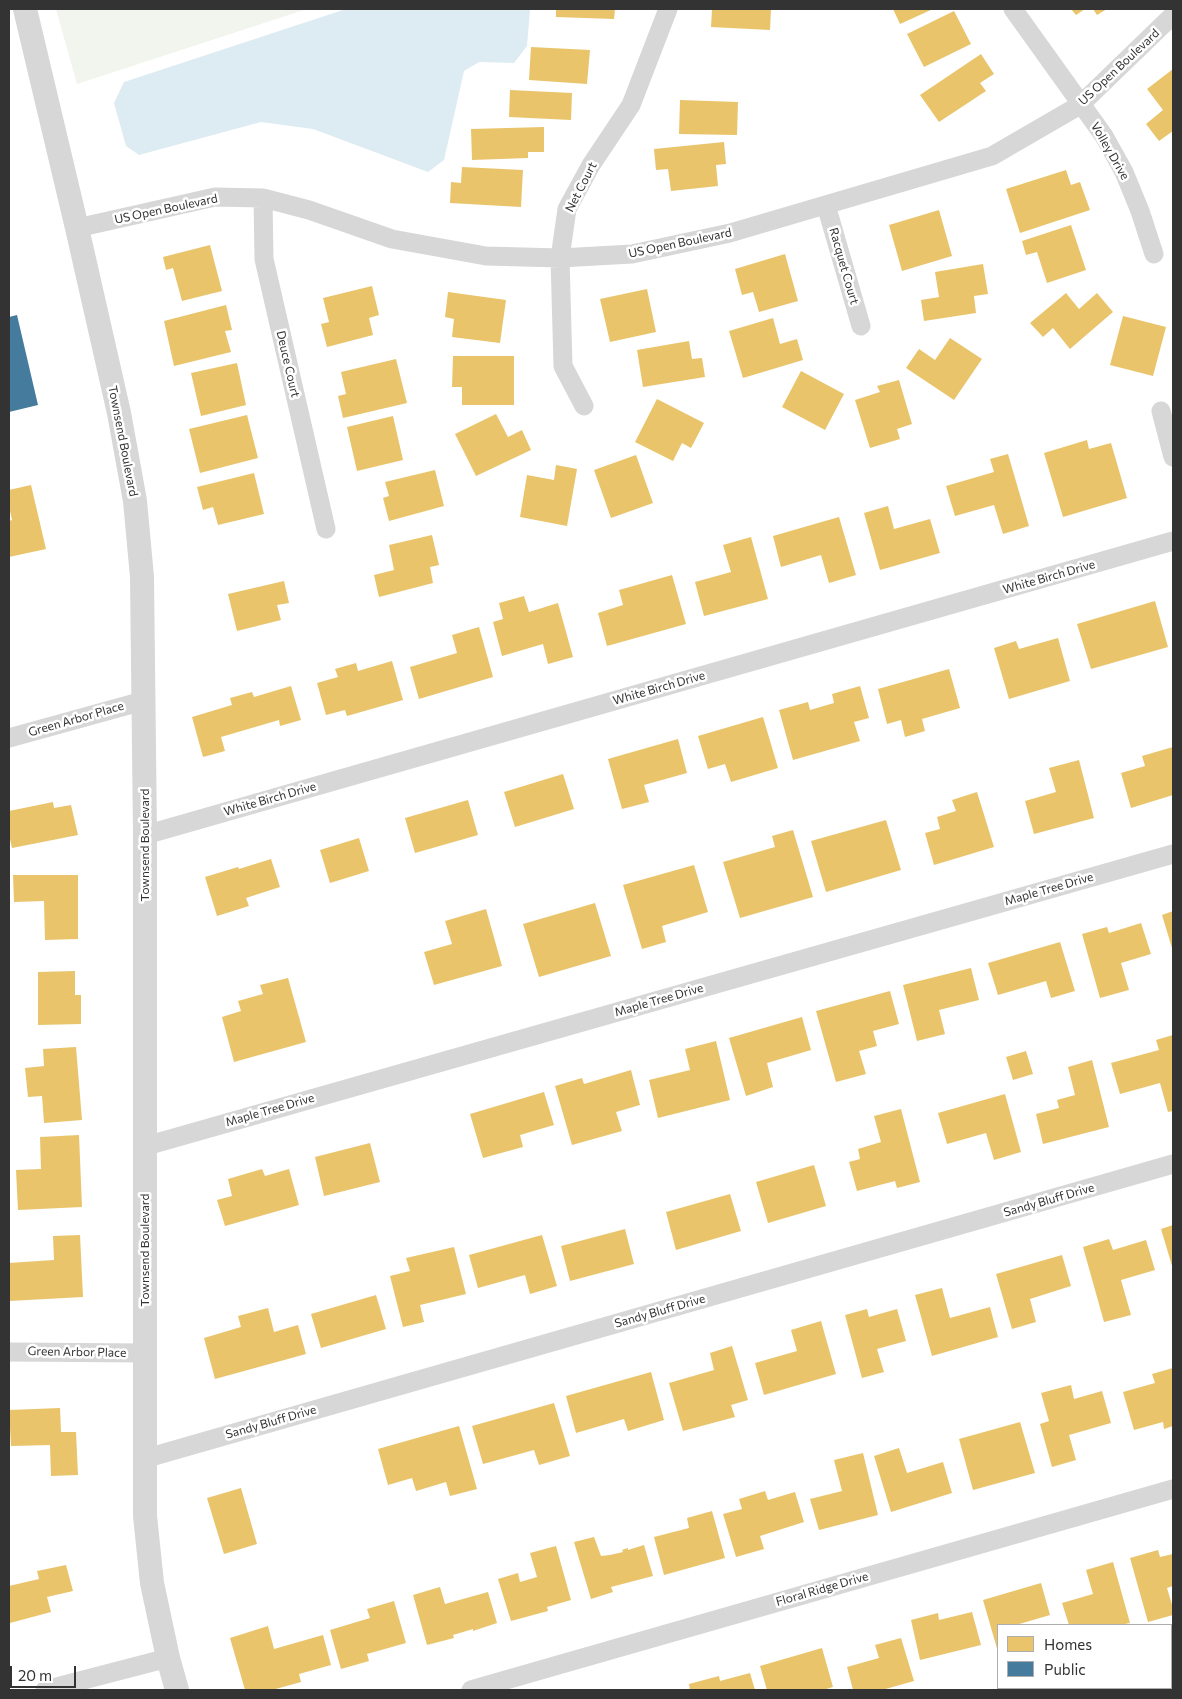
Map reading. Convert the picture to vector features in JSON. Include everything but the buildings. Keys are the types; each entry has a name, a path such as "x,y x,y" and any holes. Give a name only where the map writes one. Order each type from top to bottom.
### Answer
{"street":[{"name":"Townsend Boulevard","path":"25,9 119,412 135,501 142,577 146,1146 145,1516 152,1583 177,1690"},
{"name":"Net Court","path":"584,406 562,366 560,258 567,209 591,165 631,105 668,9"},
{"name":"Volley Drive","path":"1013,9 1104,136 1124,172 1140,211 1154,254"},
{"name":"US Open Boulevard","path":"77,228 215,197 264,198 309,210 392,239 486,256 560,258 632,254 730,233 992,156 1080,104 1173,15"},
{"name":"Deuce Court","path":"264,198 264,259 326,529"},
{"name":"Racquet Court","path":"826,205 862,326"},
{"path":"1161,411 1173,457"},
{"name":"White Birch Drive","path":"145,835 1173,541"},
{"name":"Green Arbor Place","path":"9,738 143,701"},
{"name":"Maple Tree Drive","path":"146,1146 1173,854"},
{"name":"Sandy Bluff Drive","path":"146,1458 1173,1164"},
{"name":"Green Arbor Place","path":"9,1352 145,1353"},
{"name":"Floral Ridge Drive","path":"471,1690 1173,1489"},
{"path":"45,1690 168,1658"}],"shaded area":[{"path":"56,9 307,9 77,84"},
{"path":"346,9 530,9 527,46 514,63 479,62 464,71 444,160 428,172 313,129 261,122 139,155 126,146 114,103 124,82"}],"waterway":[{"path":"1120,1690 1124,1689"}]}
